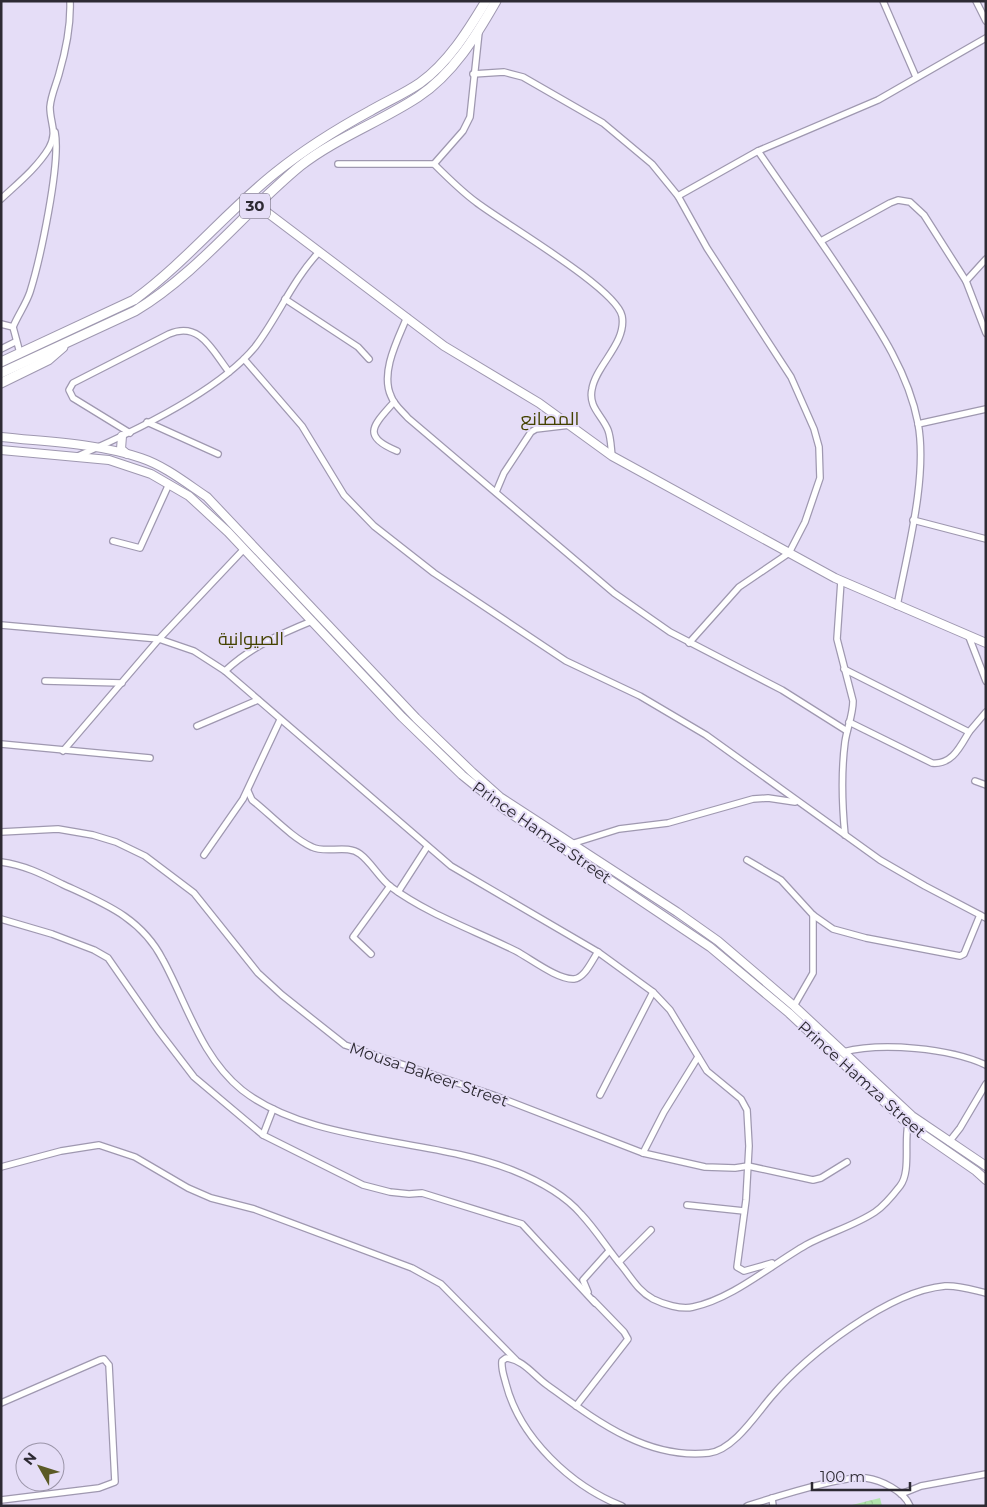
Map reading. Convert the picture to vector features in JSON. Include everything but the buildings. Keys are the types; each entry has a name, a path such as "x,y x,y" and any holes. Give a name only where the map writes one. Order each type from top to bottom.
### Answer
{"main road":[{"name":"30","path":"1,362 134,300 153,286 241,204 305,150 371,110 400,96 433,72 448,56 486,1"},
{"name":"30","path":"1,373 135,311 156,298 256,204 302,165 430,88 456,62 496,1"},
{"path":"256,204 444,346 571,424 612,456 841,581 986,643"},
{"path":"1,384 48,360 69,342"},
{"path":"126,435 120,444 127,454"},
{"name":"Prince Hamza Street","path":"1,437 94,448 127,454 159,466 217,506 448,750 500,796 718,941 794,1006 843,1052 908,1124 986,1180"},
{"path":"47,454 48,442"},
{"name":"Prince Hamza Street","path":"1,450 78,456 109,460 135,467 169,484 206,509 402,717 462,775 504,809 680,925 716,952 789,1013 884,1096 986,1166"},
{"path":"620,886 625,878"}],"street":[{"path":"20,353 15,342 13,327 28,296 38,260 55,167 57,142 50,114 51,97 66,49 70,1"},
{"path":"884,1 916,77"},
{"path":"976,1 986,21"},
{"path":"434,164 467,124 471,109 473,74 481,25"},
{"path":"678,196 758,151 878,100 986,38"},
{"path":"473,74 515,74 577,106 603,123 646,159 678,196 707,248 791,377 814,428 819,447 820,478 805,522 789,553 739,586 689,643"},
{"path":"1,199 45,153 54,130"},
{"path":"758,151 877,326 906,381 918,424 920,462 913,520 897,606"},
{"path":"338,164 434,164 476,202 586,278 614,302 622,314 623,323 592,387 591,400 608,431 612,456"},
{"path":"821,241 890,203 905,200 916,206 924,215 966,282 986,333"},
{"path":"78,456 126,435 182,403 229,372 244,359 270,325 300,274 319,252"},
{"path":"966,282 986,259"},
{"path":"285,300 358,347 369,359"},
{"path":"407,317 388,370 387,382 394,402 408,418 614,593 689,643 782,690 847,731"},
{"path":"1,324 13,327"},
{"path":"126,435 73,398 69,390 73,383 169,334 185,330 201,337 229,372"},
{"path":"1,349 15,342"},
{"path":"244,359 302,426 344,495 374,526 434,573 566,661 640,696 706,735 797,802 911,878 983,916 966,950 960,956 845,933 834,929 813,915 781,880 747,860"},
{"path":"394,402 376,423 375,437 380,444 397,451"},
{"path":"918,424 986,409"},
{"path":"147,422 218,454"},
{"path":"496,492 504,473 531,432 536,429 571,424"},
{"path":"113,541 140,548 169,484"},
{"path":"913,520 986,539"},
{"path":"63,751 159,639 244,549"},
{"path":"841,581 836,639 853,701 847,731 841,786 845,834"},
{"path":"225,670 242,655 265,642 312,622"},
{"path":"1,625 159,639 194,651 225,670 427,848 451,866 598,952 653,992 670,1010 707,1071 741,1099 745,1105 749,1128 748,1166 737,1267 744,1270 779,1261"},
{"path":"969,637 986,681"},
{"path":"844,668 969,732"},
{"path":"45,681 122,683"},
{"path":"197,726 258,700"},
{"path":"849,722 932,763 945,763 957,752 969,732 986,712"},
{"path":"204,855 248,791 280,720"},
{"path":"1,744 150,758"},
{"path":"975,781 986,785"},
{"path":"248,791 252,800 300,840 313,848 353,851 360,854 398,892 442,918 514,950 566,978 576,979 582,976 598,952"},
{"path":"572,844 619,829 668,823 753,799 768,798 797,802"},
{"name":"Mousa Bakeer Street","path":"1,832 58,829 93,835 128,847 145,856 194,893 258,973 282,996 337,1041 561,1120 643,1154 705,1167 735,1168 748,1166 813,1180 821,1178 847,1162"},
{"path":"398,892 427,848"},
{"path":"1,862 17,864 92,896 107,903 132,922 156,948 200,1036 226,1074 245,1092 273,1109 355,1134 482,1159 511,1169 550,1188 574,1206 636,1286 661,1303 690,1308 708,1302 740,1286 779,1261 881,1208 900,1186 906,1174 905,1138 908,1124"},
{"path":"371,954 353,937 390,886"},
{"path":"794,1006 814,973 813,915"},
{"path":"1,919 52,934 94,950 108,958 158,1030 194,1077 262,1135 364,1185 390,1192 422,1193 522,1224 624,1332 628,1339 576,1406"},
{"path":"600,1095 653,992"},
{"path":"843,1052 862,1047 892,1048 966,1056 986,1065"},
{"path":"643,1154 664,1112 698,1057"},
{"path":"949,1142 960,1128 986,1084"},
{"path":"262,1135 273,1109"},
{"path":"1,1167 61,1151 99,1145 135,1157 188,1188 211,1198 254,1209 412,1268 441,1284 518,1361 605,1427 626,1438 692,1454 716,1452 732,1442 774,1393 806,1363 885,1306 918,1292 947,1286 986,1293"},
{"path":"687,1204 744,1210"},
{"path":"619,1262 651,1230"},
{"path":"595,1303 583,1280 609,1251"},
{"path":"518,1361 506,1358 502,1361 502,1366 511,1402 523,1424 552,1458 583,1485 598,1496 622,1506"},
{"path":"1,1500 106,1487 115,1482 116,1473 110,1370 107,1361 100,1360 2,1402"},
{"path":"901,1494 921,1486 986,1474"},
{"path":"746,1506 772,1498 859,1478 880,1482 901,1494 910,1506"},
{"path":"772,1498 773,1506"}],"green space":[{"path":"880,1498 882,1506 848,1506"}],"district":[{"name":"المصانع","path":"550,419"},
{"name":"الصيوانية","path":"251,639"}]}
